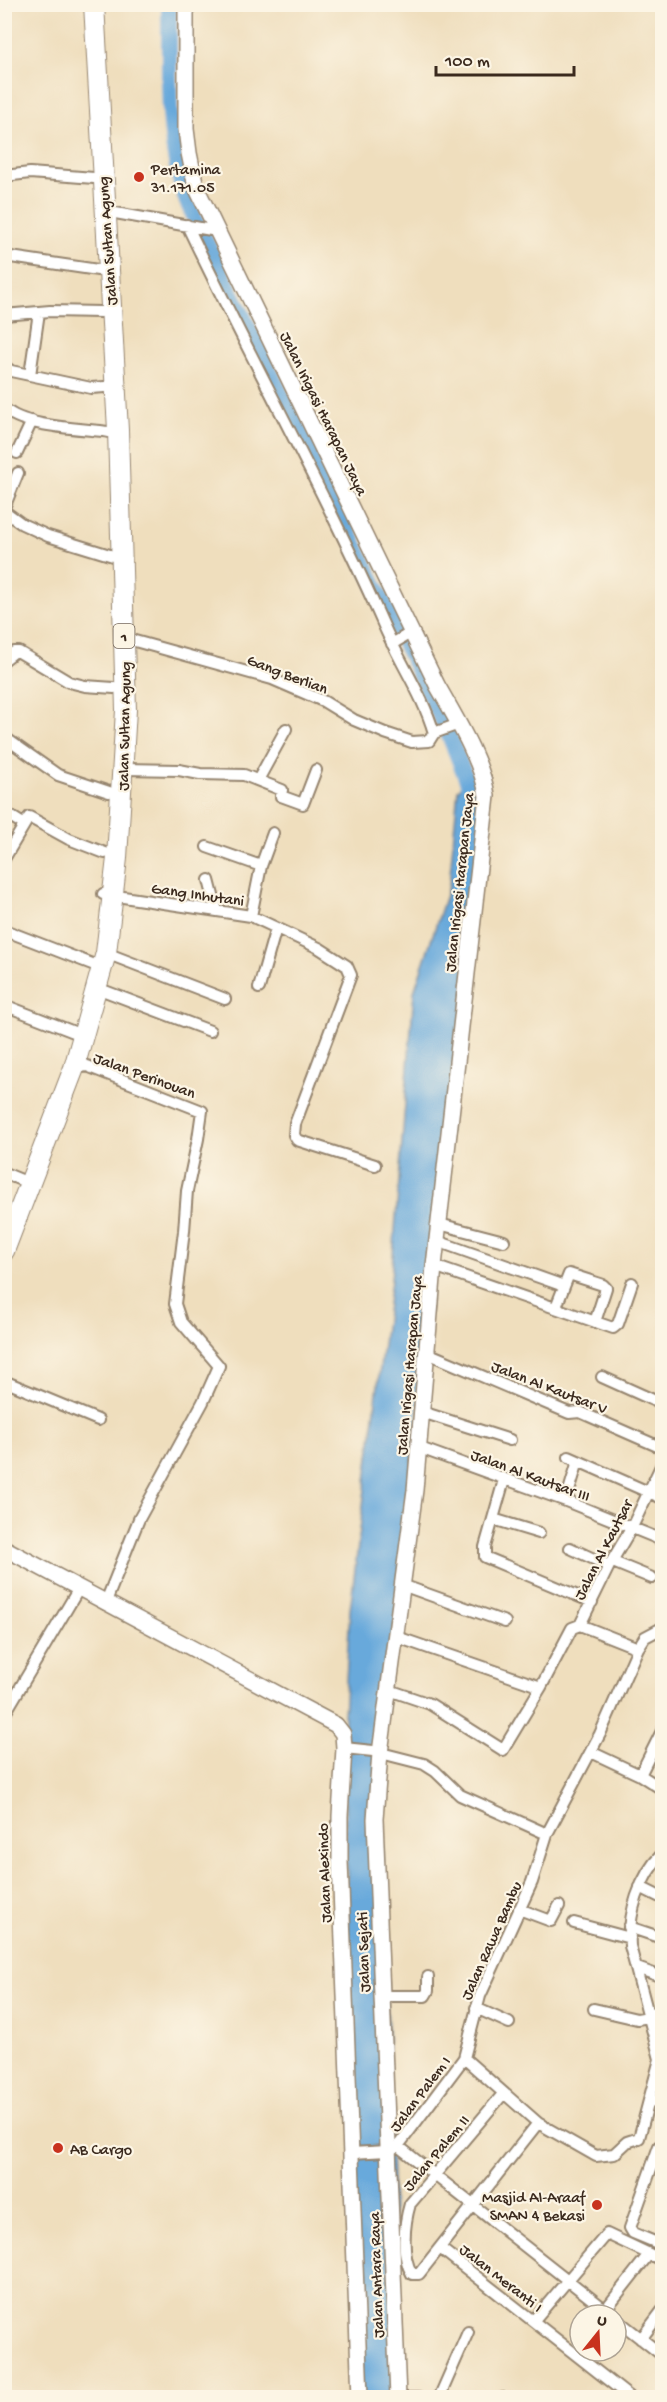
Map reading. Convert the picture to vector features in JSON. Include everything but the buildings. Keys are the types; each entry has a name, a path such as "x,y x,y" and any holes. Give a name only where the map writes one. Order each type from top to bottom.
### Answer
{"highway":[{"name":"Jalan Sultan Agung","path":"83,4 98,178 104,212 105,387 109,432 113,556 114,688 114,729 105,853 108,896"},
{"name":"Jalan Sultan Agung","path":"4,1251 19,1179 74,1068 97,988 124,769 126,710 118,430 98,270 94,4"},
{"name":"Jalan Sultan Agung","path":"4,1224 99,958"}],"street":[{"name":"Jalan Irigasi Harapan Jaya","path":"186,4 186,130 196,187 269,368 359,546 410,633 437,685 481,773 487,796 434,1266 420,1448 397,1637 377,1752"},
{"path":"4,176 30,173 98,178"},
{"path":"104,212 213,230"},
{"path":"192,226 222,299 269,368 359,546 394,642 438,732 456,725"},
{"path":"4,256 98,270"},
{"path":"4,315 39,312 104,321"},
{"path":"30,375 39,312"},
{"path":"7,372 91,388 105,387"},
{"path":"4,408 12,415 32,421 109,432"},
{"path":"17,453 32,421"},
{"path":"18,473 4,510 29,528 113,556"},
{"path":"394,642 410,633"},
{"name":"Gang Berlian","path":"124,638 272,679 323,701 354,720 406,741 429,741 438,732"},
{"path":"4,660 15,652 19,652 72,683 114,688"},
{"path":"258,780 286,729"},
{"path":"4,737 53,772 109,792"},
{"path":"124,769 180,770 200,774 244,776 282,790 281,796 301,804 305,803 316,770"},
{"path":"4,812 23,824"},
{"path":"4,859 23,824 30,817 69,839 105,853"},
{"path":"251,916 261,866 273,833"},
{"path":"207,847 261,866"},
{"path":"209,880 217,911"},
{"name":"Gang Inhutani","path":"108,896 251,916 319,948 348,966 351,975 317,1062 295,1124 294,1135 297,1140 375,1165"},
{"path":"260,988 276,928"},
{"path":"4,930 225,999"},
{"path":"97,988 210,1031"},
{"path":"4,1005 74,1032"},
{"name":"Jalan Perinouan","path":"74,1068 87,1066 198,1109 202,1114 187,1191 175,1304 181,1322 219,1366 203,1402 139,1519 105,1604"},
{"path":"439,1224 504,1241"},
{"path":"437,1242 564,1286"},
{"path":"434,1266 613,1328 617,1325 632,1283"},
{"path":"556,1307 570,1273 604,1286 606,1288 595,1322"},
{"name":"Jalan Al Kautsar V","path":"426,1352 569,1413 580,1412 663,1448"},
{"path":"602,1377 663,1404"},
{"path":"4,1381 98,1420"},
{"path":"422,1412 510,1440"},
{"name":"Jalan Al Kautsar III","path":"420,1448 566,1501 663,1540"},
{"path":"566,1501 573,1459 663,1498"},
{"name":"Jalan Al Kautsar","path":"638,1648 580,1625 663,1464"},
{"path":"504,1480 485,1557 592,1602"},
{"path":"493,1519 539,1533"},
{"path":"570,1548 652,1578"},
{"name":"Jalan Alexindo","path":"5,1551 336,1725 351,1748 340,1816 340,1861 356,2152 360,2397"},
{"path":"402,1585 506,1622"},
{"path":"4,1715 78,1590"},
{"path":"389,1690 430,1704 503,1750 572,1628 580,1625"},
{"path":"351,1748 416,1761 430,1767 460,1796 547,1834 591,1752 638,1648 645,1636 663,1628"},
{"path":"397,1637 541,1686"},
{"path":"640,1775 663,1731"},
{"name":"Jalan Sejati","path":"377,1752 375,1823 388,2149"},
{"path":"591,1752 640,1775 663,1789"},
{"name":"Jalan Rawa Bambu","path":"464,2058 484,1984 534,1877 547,1834"},
{"path":"639,2138 661,2060 630,1932 640,1887 663,1854"},
{"path":"640,1887 663,1898"},
{"path":"519,1909 551,1921 559,1906"},
{"path":"574,1923 663,1938"},
{"path":"637,1968 663,1977"},
{"path":"382,1996 425,1996 428,1991 429,1977"},
{"path":"476,2008 509,2023"},
{"path":"594,2009 638,2019 649,2015 663,2018"},
{"path":"464,2058 538,2124 596,2156 614,2154 627,2142 639,2138 661,2147 630,2228 633,2233 659,2252"},
{"name":"Jalan Palem I","path":"388,2149 464,2058"},
{"name":"Jalan Palem II","path":"440,2248 419,2274 414,2275 410,2272 405,2238 407,2214 413,2199 503,2094"},
{"path":"650,2099 663,2103"},
{"path":"440,2248 538,2124"},
{"path":"356,2152 388,2149 435,2175 597,2303"},
{"name":"Jalan Antara Raya","path":"388,2149 398,2397"},
{"path":"534,2320 607,2234 659,2252"},
{"name":"Jalan Meranti I","path":"440,2248 631,2397"},
{"path":"616,2303 659,2252"},
{"path":"641,2339 663,2310"},
{"path":"628,2329 663,2355"},
{"path":"439,2397 468,2332"},
{"path":"404,2397 418,2397"},
{"path":"503,2397 508,2397"}],"water":[{"path":"481,773 487,791 380,1753 398,2397 361,2398 343,1734 350,1610 391,1280 414,992 449,886 458,789"}],"waterway":[{"path":"169,4 171,130 187,202 449,735 469,785 472,802"}],"place":[{"name":"Pertamina 31.171.05","path":"139,177"},
{"name":"AB Cargo","path":"58,2148"},
{"name":"Masjid Al-Araaf SMAN 4 Bekasi","path":"597,2205"}]}
